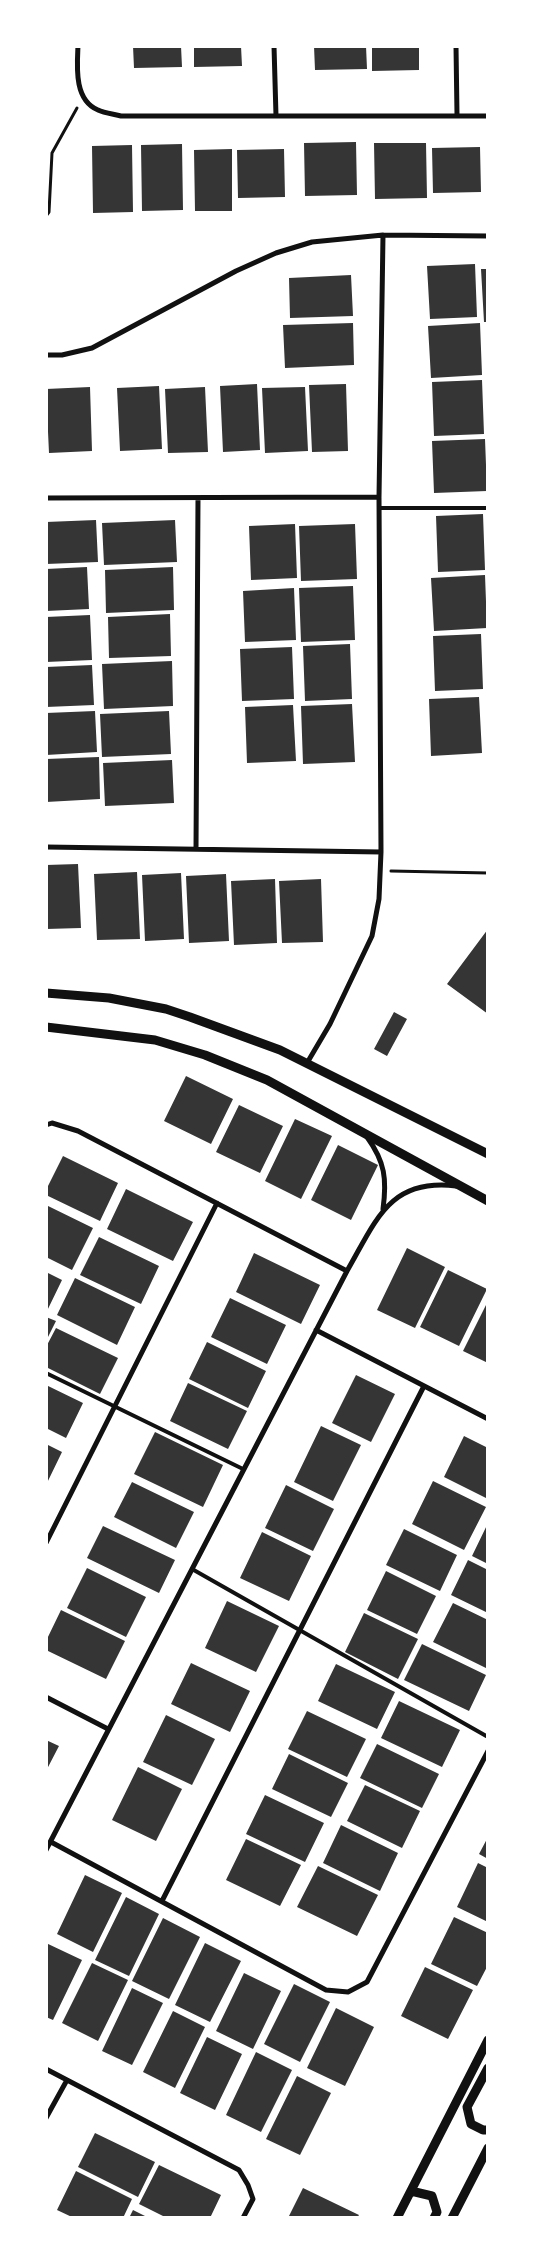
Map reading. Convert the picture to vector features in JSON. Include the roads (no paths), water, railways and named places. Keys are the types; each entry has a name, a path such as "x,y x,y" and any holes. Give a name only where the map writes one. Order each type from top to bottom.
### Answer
{"street":[{"path":"78,46 77,74 83,96 96,110 121,116 488,116"},
{"path":"274,46 276,116"},
{"path":"456,46 457,115"},
{"path":"46,355 62,355 92,348 236,271 276,253 312,242 383,235 488,236"},
{"path":"307,1063 330,1024 372,936 379,898 382,852 379,497 383,235"},
{"path":"46,498 379,497"},
{"path":"196,848 198,498"},
{"path":"46,847 382,852"},
{"path":"46,993 109,998 166,1008 280,1050 485,1151"},
{"path":"46,1027 155,1040 205,1055 267,1080 488,1201"},
{"path":"46,1125 52,1123 78,1131 347,1271"},
{"path":"365,1135 376,1150 384,1169 386,1189 383,1209"},
{"path":"46,1850 347,1271 383,1209 401,1194 418,1187 436,1183 459,1186"},
{"path":"46,1543 217,1203"},
{"path":"316,1330 488,1419"},
{"path":"162,1901 424,1386"},
{"path":"46,1697 108,1729"},
{"path":"51,1842 326,1990 348,1992 367,1982 488,1751"},
{"path":"397,2218 488,2040"},
{"path":"488,2068 467,2107 471,2124 483,2130 488,2130"},
{"path":"46,2070 239,2170 248,2185 253,2200 243,2218"},
{"path":"46,2118 67,2080"},
{"path":"452,2218 488,2148"},
{"path":"410,2191 432,2196 437,2212 434,2218"}],"lane":[{"path":"380,508 488,508"},
{"path":"46,1372 244,1469"},
{"path":"192,1569 488,1737"}]}
